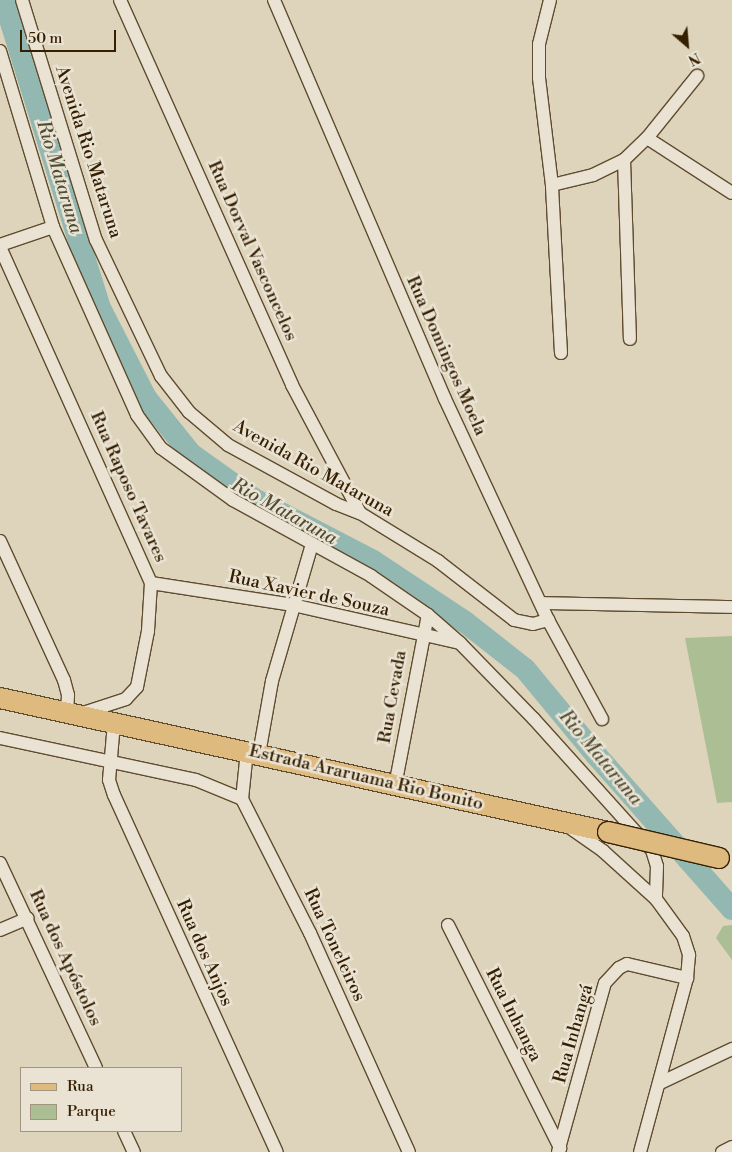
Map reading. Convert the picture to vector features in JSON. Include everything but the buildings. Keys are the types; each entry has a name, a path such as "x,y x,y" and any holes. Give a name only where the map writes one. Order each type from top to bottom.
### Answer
{"main road":[{"name":"Estrada Araruama Rio Bonito","path":"0,698 71,715 253,752 395,786 725,859"}],"street":[{"name":"Avenida Rio Mataruna","path":"22,0 96,240 161,376 189,412 228,445 320,496 360,512 438,561 514,620 532,624 548,620"},
{"name":"Rua Dorval Vasconcelos","path":"120,0 292,385 360,512"},
{"name":"Rua Domingos Moela","path":"274,0 445,399 548,620 602,719"},
{"path":"550,0 539,44 539,78 552,185 561,353"},
{"path":"0,51 53,227 137,415 161,448 233,500 371,576 428,614 460,643 652,850 658,866 656,899"},
{"path":"552,185 593,175 624,160 647,138 697,76"},
{"path":"647,138 732,193"},
{"path":"624,160 630,339"},
{"path":"0,246 53,227"},
{"name":"Rua Raposo Tavares","path":"0,246 151,583 148,631 137,687 126,699 71,715"},
{"path":"0,541 64,680 71,715"},
{"path":"0,738 111,764 196,780 242,799 272,681 312,544"},
{"name":"Rua Xavier de Souza","path":"151,583 293,605 421,636 460,643"},
{"path":"541,603 732,607"},
{"name":"Rua Cevada","path":"395,786 421,636 428,614"},
{"name":"Rua dos Anjos","path":"114,723 109,780 114,796 277,1152"},
{"name":"Rua Toneleiros","path":"242,799 310,933 409,1152"},
{"path":"561,822 603,851 656,899 683,936 689,955 687,978 640,1152"},
{"name":"Rua dos Apóstolos","path":"0,863 28,918 96,1067"},
{"path":"0,930 28,918"},
{"name":"Rua Inhanga","path":"448,925 559,1150"},
{"name":"Rua Inhangá","path":"559,1150 605,983 619,968 627,964 687,978"},
{"path":"660,1083 732,1050"},
{"path":"124,1132 134,1152"},
{"path":"722,1152 732,1148"}],"green space":[{"path":"732,636 732,802 717,803 685,638"},
{"path":"732,925 732,960 716,938 723,926"}],"waterway":[{"name":"Rio Mataruna","path":"4,0 100,308 146,398 191,454 254,499 373,561 465,622 525,669 597,756 732,909"}]}
